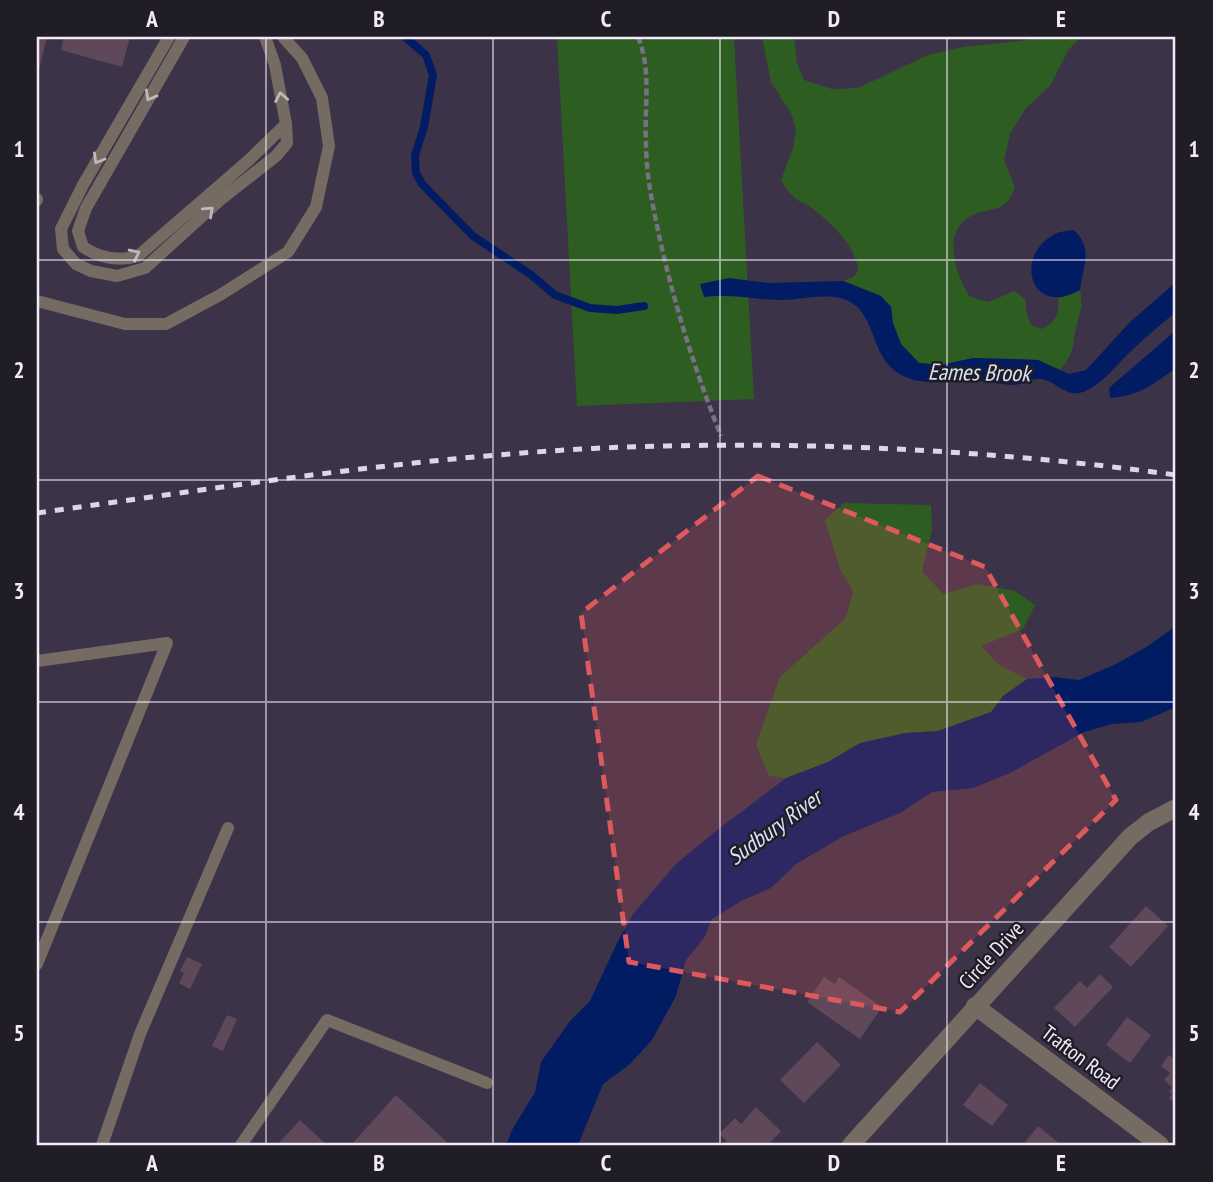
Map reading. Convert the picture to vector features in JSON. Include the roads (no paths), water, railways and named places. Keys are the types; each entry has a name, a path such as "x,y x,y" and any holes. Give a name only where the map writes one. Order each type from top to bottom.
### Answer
{"street":[{"name":"Circle Drive","path":"851,1145 1130,837 1149,821 1176,808"},
{"name":"Trafton Road","path":"975,1006 1160,1145"}],"lane":[{"path":"169,37 61,229 63,249 76,264 91,271 117,276 145,268 220,200 276,156 287,143 275,65 265,37"},
{"path":"184,37 86,208 78,231 83,247 96,256 114,259 138,256 249,160 286,124"},
{"path":"37,301 125,324 166,324 220,295 288,252 316,207 329,146 323,98 302,58 283,37"},
{"path":"37,660 167,643 37,964"},
{"path":"102,1145 139,1034 228,828"},
{"path":"241,1145 327,1020 487,1083"}],"water":[{"path":"1074,230 1084,244 1086,258 1080,290 1063,297 1050,296 1040,291 1033,282 1031,270 1034,257 1041,245 1053,235"},
{"path":"729,278 769,283 843,281 881,296 891,307 893,323 901,344 919,363 941,365 973,358 1038,360 1069,374 1086,370 1130,322 1176,282 1176,312 1100,382 1083,392 1071,393 1040,379 1014,385 982,381 925,382 904,376 887,363 865,317 852,303 835,297 778,300 732,296 704,297 700,284"},
{"path":"1176,330 1176,367 1144,389 1110,398 1109,388"},
{"name":"Sudbury River","path":"1176,626 1176,707 1141,722 1112,724 1084,732 1010,773 973,788 932,792 900,813 844,836 796,864 771,888 741,901 712,919 704,938 686,960 676,996 652,1040 630,1064 603,1084 578,1145 506,1145 535,1092 541,1062 570,1021 590,1001 633,914 676,864 716,831 786,778 828,762 860,743 906,733 938,731 991,712 1003,696 1027,679 1054,677 1079,680 1116,664"}],"waterway":[{"name":"Eames Brook","path":"405,37 426,55 433,75 424,127 415,155 416,173 422,184 473,236 530,274 555,295 590,308 617,310 644,306"}],"railway":[{"path":"37,513 390,466 602,448 746,445 890,449 1034,459 1176,475"}]}
